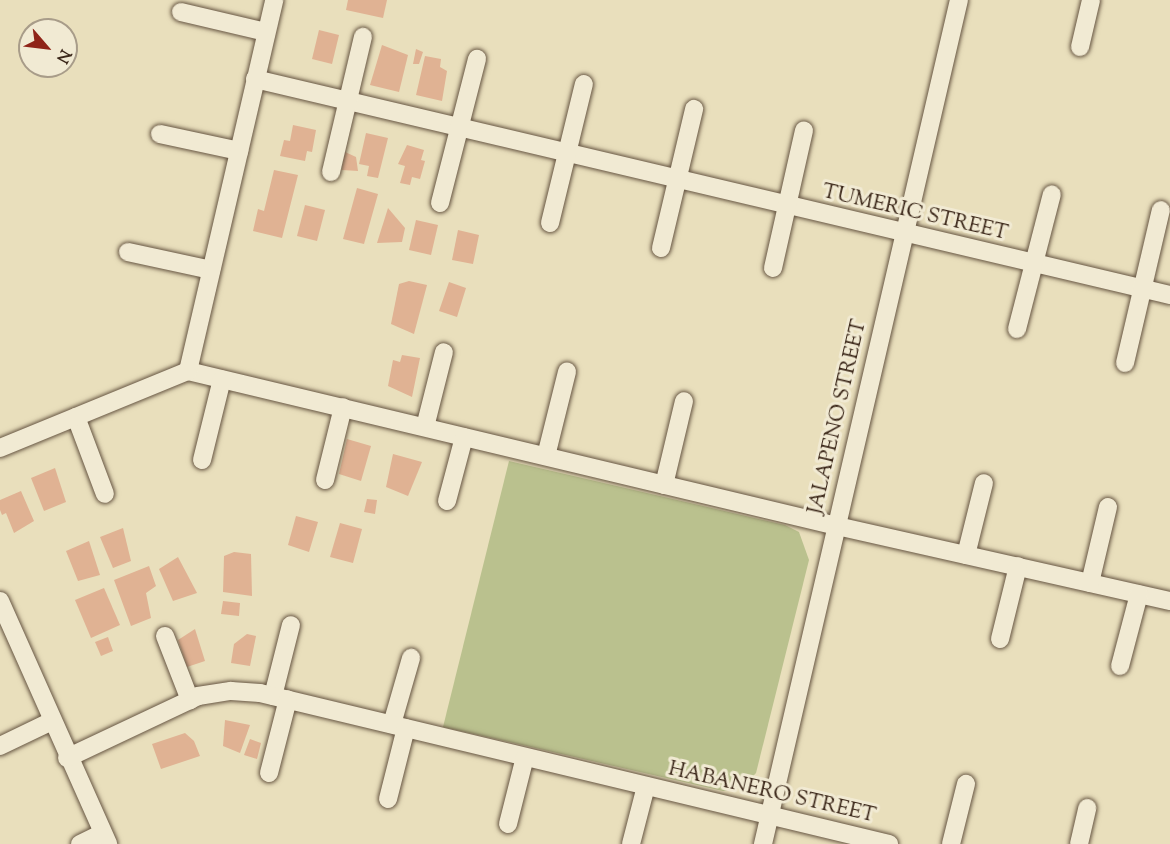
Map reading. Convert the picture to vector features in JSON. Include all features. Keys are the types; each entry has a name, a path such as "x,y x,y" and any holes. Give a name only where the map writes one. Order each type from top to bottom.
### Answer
{"street":[{"path":"188,370 274,0"},
{"name":"JALAPENO STREET","path":"764,844 902,233 959,0"},
{"path":"1080,47 1091,0"},
{"path":"181,12 266,32"},
{"path":"331,172 346,100 363,38"},
{"path":"440,203 477,59"},
{"name":"TUMERIC STREET","path":"255,79 1170,295"},
{"path":"550,224 585,84"},
{"path":"661,248 694,110"},
{"path":"773,268 804,130"},
{"path":"160,134 238,151"},
{"path":"1017,329 1052,194"},
{"path":"1125,363 1161,210"},
{"path":"128,252 211,270"},
{"path":"425,427 444,352"},
{"path":"0,448 188,370 837,526 1170,601"},
{"path":"546,456 567,372"},
{"path":"202,460 222,379"},
{"path":"664,485 684,401"},
{"path":"325,480 343,408"},
{"path":"76,417 105,494"},
{"path":"447,501 464,436"},
{"path":"966,555 984,483"},
{"path":"1090,583 1108,507"},
{"path":"1000,639 1018,566"},
{"path":"1120,666 1139,594"},
{"path":"1,606 105,838 80,844"},
{"path":"269,773 291,625"},
{"path":"165,636 190,700"},
{"path":"388,799 411,658"},
{"name":"HABANERO STREET","path":"68,758 190,700 231,691 281,697 889,844"},
{"path":"0,746 52,721"},
{"path":"508,824 525,757"},
{"path":"951,844 966,783"},
{"name":"HABANERO STREET","path":"631,844 646,786"},
{"path":"1079,844 1087,808"}],"green space":[{"path":"509,461 785,525 799,532 809,560 756,773 741,789 723,791 443,727"}],"building":[{"path":"348,0 387,0 383,18 346,10"},
{"path":"319,30 339,35 332,64 312,59"},
{"path":"382,45 408,55 399,92 370,85"},
{"path":"416,49 423,52 419,64 413,64"},
{"path":"425,56 441,59 440,67 447,71 442,101 416,95"},
{"path":"293,125 316,130 312,152 307,151 305,161 280,156 284,140 290,141"},
{"path":"366,133 388,138 378,178 367,176 369,166 359,164"},
{"path":"407,145 424,150 421,160 425,161 420,179 412,177 410,185 400,183 405,166 398,164"},
{"path":"343,151 356,157 358,171 342,170"},
{"path":"274,170 298,175 282,238 253,231 258,209 264,211"},
{"path":"357,188 378,194 364,244 343,239"},
{"path":"305,205 325,210 317,241 297,236"},
{"path":"388,208 405,228 402,242 377,243"},
{"path":"416,220 438,225 431,255 409,250"},
{"path":"458,230 479,235 473,264 452,260"},
{"path":"409,281 427,285 414,334 391,324 399,284"},
{"path":"449,282 466,288 457,317 439,311"},
{"path":"402,355 420,358 412,397 388,386 393,360 400,362"},
{"path":"347,439 371,446 361,481 339,474"},
{"path":"393,454 422,462 408,496 386,487"},
{"path":"55,468 66,502 44,511 31,478"},
{"path":"21,491 34,521 14,533 6,513 2,515 0,500"},
{"path":"367,499 377,500 375,514 364,512"},
{"path":"296,516 318,522 309,552 288,545"},
{"path":"340,523 362,529 353,563 330,557"},
{"path":"123,528 131,561 113,568 100,537"},
{"path":"89,541 100,575 78,581 66,551"},
{"path":"234,552 251,554 252,596 223,592 224,556"},
{"path":"178,557 197,593 173,601 159,569"},
{"path":"149,566 156,586 146,593 151,618 131,626 114,580"},
{"path":"104,588 120,625 91,638 75,600"},
{"path":"223,601 240,603 239,616 221,614"},
{"path":"195,629 205,661 187,667 178,640"},
{"path":"247,634 256,636 250,666 231,663 234,644"},
{"path":"108,637 113,651 101,656 95,642"},
{"path":"225,720 250,725 240,753 223,746"},
{"path":"185,733 194,741 200,756 161,769 152,744"},
{"path":"250,739 261,743 257,759 244,755"}]}
